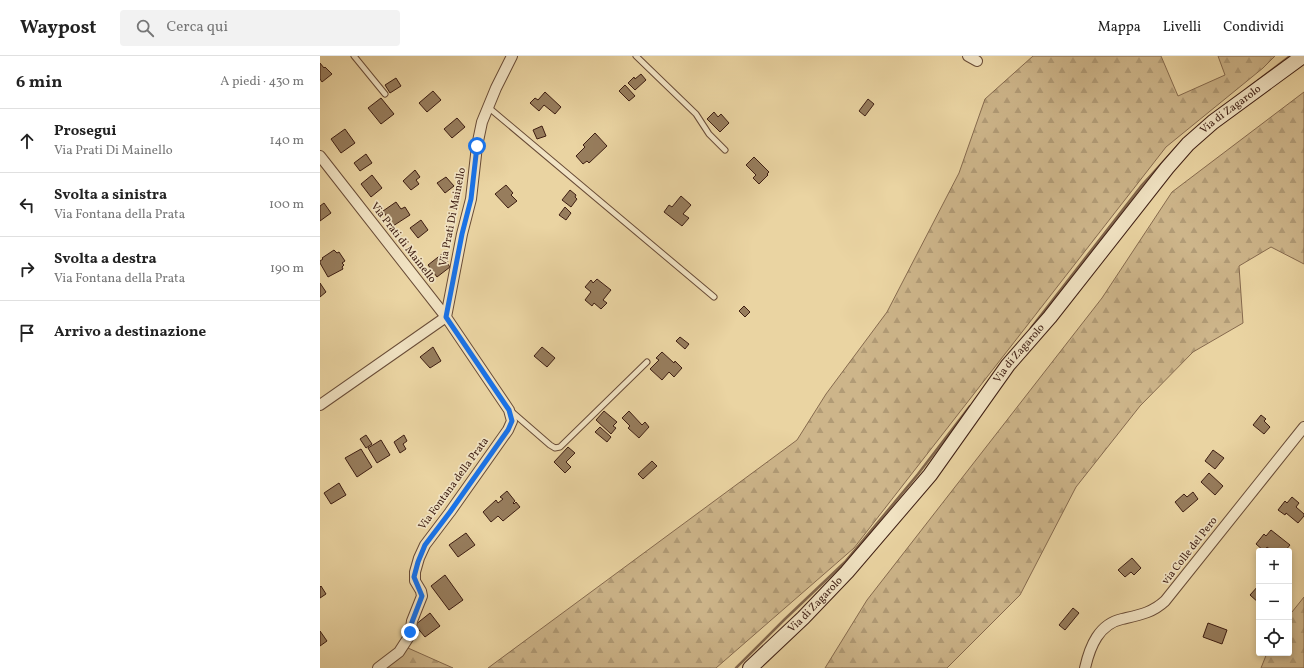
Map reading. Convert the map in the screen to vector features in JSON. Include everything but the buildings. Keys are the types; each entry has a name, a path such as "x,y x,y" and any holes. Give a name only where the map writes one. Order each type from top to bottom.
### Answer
{"main road":[{"name":"Via di Zagarolo","path":"750,668 803,618 841,578 930,474 1008,365 1050,317 1167,168 1188,144 1213,122 1303,56"}],"street":[{"name":"Via Prati Di Mainello","path":"446,317 462,234 471,199 477,146 482,122 496,88 512,56"},
{"name":"Via Prati di Mainello","path":"320,156 446,317"},
{"path":"320,405 446,317 509,410"},
{"name":"Via Fontana della Prata","path":"378,668 399,652 410,635 412,622 422,596 421,591 415,581 415,570 425,545 509,428 512,418 509,410"},
{"name":"via Colle del Pero","path":"1086,668 1088,658 1101,630 1114,621 1139,616 1155,610 1165,601 1304,427"}],"lane":[{"path":"354,56 385,94"},
{"path":"636,56 696,114 709,134 725,150"},
{"path":"488,107 714,297"},
{"path":"509,410 550,445 555,448 560,447 647,362"}],"green space":[{"path":"1033,56 1161,56 1178,96 1225,75 1218,56 1275,56 1263,68 1166,147 854,548 716,668 488,668 797,440 826,394 887,312 959,173 985,99"},
{"path":"1304,92 1304,264 1271,247 1239,266 1243,323 1193,352 1140,406 1076,487 1020,595 947,668 825,668 867,600 1102,298 1172,192"},
{"path":"1304,597 1304,668 1261,668 1266,656 1292,656 1292,612"},
{"path":"408,648 453,668 384,668"}],"waterway":[{"path":"1248,88 1290,56"},
{"path":"1031,328 1142,185 1182,141"},
{"path":"736,668 845,562 918,474 970,406"}],"route":[{"path":"410,632 411,624 422,596 414,577 416,566 421,554 429,539 511,426 512,421 512,416 509,410 446,317 462,234 471,199 477,146"}]}
